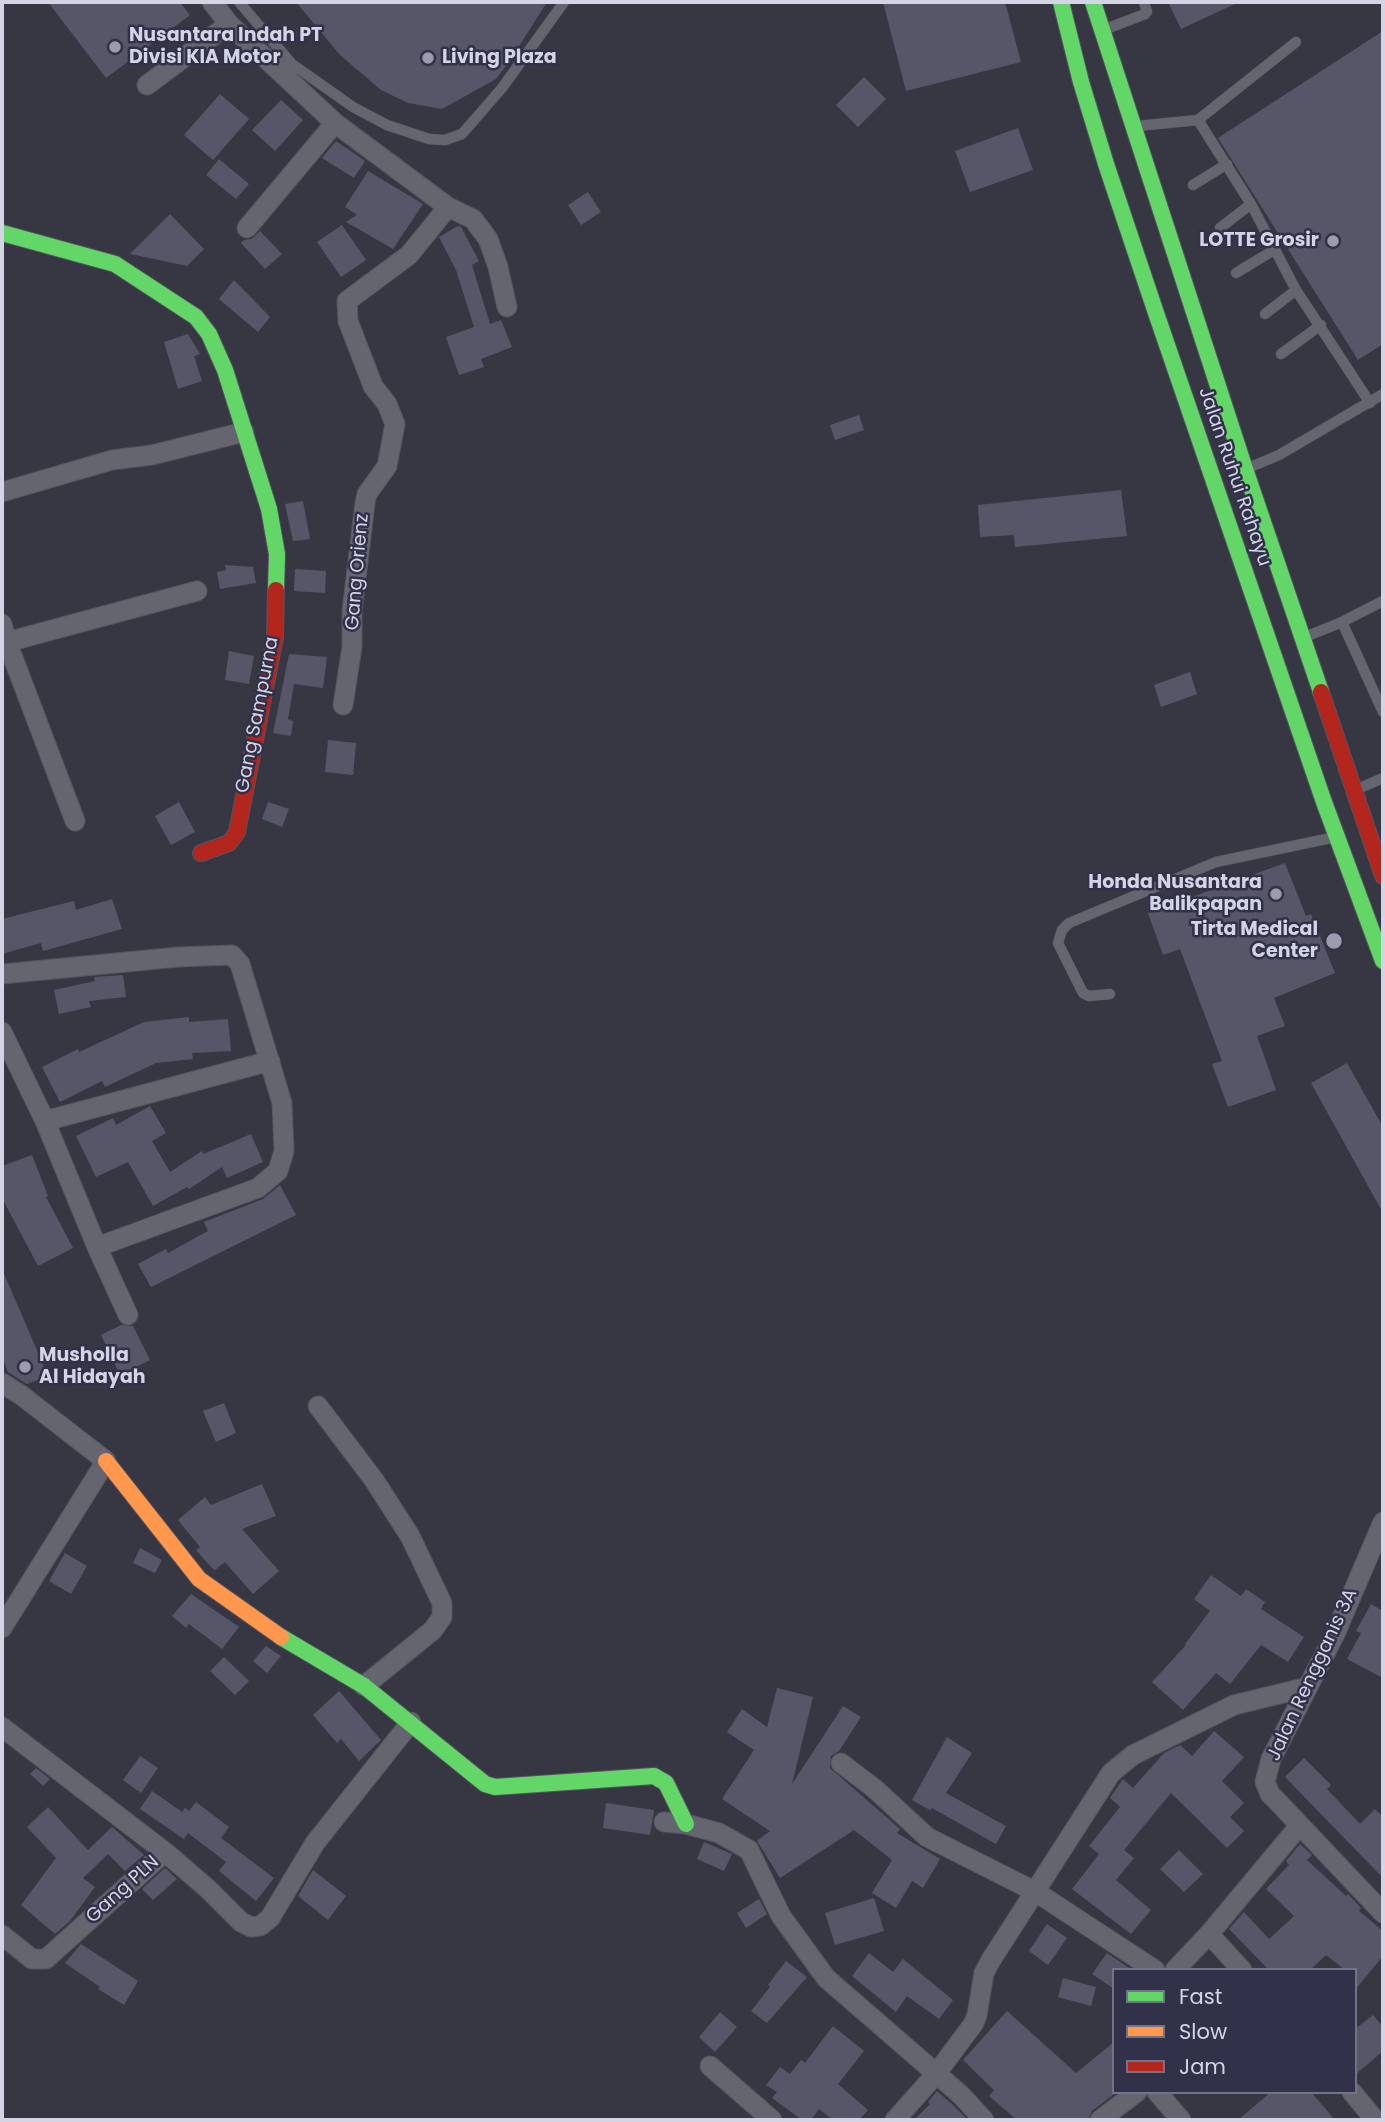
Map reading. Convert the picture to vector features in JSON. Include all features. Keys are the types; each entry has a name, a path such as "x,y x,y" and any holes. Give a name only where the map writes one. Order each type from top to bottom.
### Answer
{"main road":[{"name":"Jalan Ruhui Rahayu","path":"1061,2 1081,82 1106,164 1336,837 1383,961"},
{"name":"Jalan Ruhui Rahayu","path":"1093,2 1245,470 1383,876"},
{"name":"Gang Sampurna","path":"2,233 115,264 196,317 204,325 225,370 269,509 277,554 275,637 237,832 229,843 201,853"},
{"path":"1324,802 1355,790"},
{"path":"106,1461 199,1579 281,1636 364,1686 411,1722 475,1778 495,1787 654,1776 666,1783 687,1824"}],"street":[{"path":"212,2 229,24 335,123 448,207 473,219 488,239 507,307"},
{"path":"147,85 229,24"},
{"path":"247,229 335,123"},
{"name":"Gang Orienz","path":"344,705 365,503 367,494 387,466 395,424 387,404 373,386 348,321 347,301 409,255 448,207"},
{"path":"2,492 112,460 152,455 244,432"},
{"path":"75,821 4,633 197,591"},
{"path":"2,974 178,957 232,955 239,961 282,1102 284,1151 278,1171 258,1188 97,1247"},
{"path":"2,1032 45,1121 128,1315"},
{"path":"45,1121 270,1061"},
{"path":"2,1383 106,1461 2,1628"},
{"path":"318,1406 374,1480 410,1536 442,1603 442,1617 433,1630 364,1686"},
{"name":"Jalan Rengganis 3A","path":"1383,1522 1335,1634 1271,1759 1265,1782 1270,1794 1383,1913"},
{"path":"895,2120 936,2074 974,2023 984,1973 1111,1773 1133,1755 1234,1705 1307,1687"},
{"name":"Gang PLN","path":"2,1935 32,1959 46,1959 165,1852 241,1922 251,1927 260,1926 270,1918 315,1843 411,1722"},
{"path":"2,1727 165,1852"},
{"path":"841,1763 875,1789 927,1837 1036,1892 1152,1968"},
{"path":"664,1822 687,1824 719,1833 749,1850 781,1916 826,1978 961,2095 984,2120"},
{"path":"1177,1968 1209,1934 1300,1825"},
{"path":"1209,1934 1240,1968"},
{"path":"710,2066 772,2120"},
{"path":"1100,2120 1134,2094"},
{"path":"1159,2094 1181,2120"},
{"path":"1354,2094 1375,2120"}],"lane":[{"path":"239,2 292,65 353,107 387,125 429,139 445,140 462,134 502,88 564,2"},
{"path":"1101,32 1145,14 1147,12 1144,2"},
{"path":"1133,127 1198,120 1296,42"},
{"path":"1198,120 1251,204 1296,290 1370,403"},
{"path":"1194,185 1227,164"},
{"path":"1220,228 1251,204"},
{"path":"1236,273 1273,250"},
{"path":"1265,314 1296,290"},
{"path":"1281,354 1321,326"},
{"path":"1245,470 1279,455 1383,394"},
{"path":"1301,638 1342,622 1383,601"},
{"path":"1342,622 1383,712"},
{"path":"1355,790 1383,778"},
{"path":"1110,994 1089,996 1083,993 1058,943 1062,930 1069,923 1216,862 1336,837"}],"building":[{"name":"Nusantara Indah PT Divisi KIA Motor","path":"48,2 180,2 190,15 106,78"},
{"name":"Living Plaza","path":"296,2 547,2 496,79 442,109 408,103 381,90 340,55"},
{"path":"883,2 1005,2 1021,62 906,91"},
{"path":"1168,2 1239,2 1181,29"},
{"name":"LOTTE Grosir","path":"1383,31 1383,344 1358,360 1218,138"},
{"path":"864,77 886,99 858,127 836,105"},
{"path":"220,94 249,119 213,160 184,135"},
{"path":"281,100 303,120 275,151 252,130"},
{"path":"1018,128 1033,170 970,192 955,151"},
{"path":"336,141 365,161 354,178 322,158"},
{"path":"219,159 249,184 236,199 206,175"},
{"path":"368,171 423,204 393,249 346,222 357,215 345,207"},
{"path":"588,192 601,212 581,225 568,205"},
{"path":"170,214 204,249 187,266 130,254"},
{"path":"342,225 366,260 341,277 317,242"},
{"path":"458,226 479,261 472,265 490,324 501,320 512,347 481,359 484,367 459,375 446,337 474,327 456,270 439,237"},
{"path":"260,231 282,254 265,269 241,243 252,239"},
{"path":"234,280 270,317 258,332 219,299"},
{"path":"188,334 200,354 194,356 202,381 178,389 164,342"},
{"path":"859,415 864,430 835,440 830,425"},
{"path":"1121,490 1127,536 1015,547 1014,535 980,537 978,505"},
{"path":"303,501 310,539 293,541 285,504"},
{"path":"225,565 253,567 256,583 220,589 217,572 226,570"},
{"path":"295,569 326,571 325,593 294,591"},
{"path":"229,651 254,656 249,684 225,680"},
{"path":"289,654 327,657 323,688 294,684 288,719 293,721 291,736 273,733"},
{"path":"1190,672 1197,694 1161,707 1154,685"},
{"path":"328,740 356,743 353,775 325,772"},
{"path":"179,802 195,832 171,845 155,816"},
{"path":"268,802 289,809 282,827 262,819"},
{"path":"1285,863 1306,916 1311,914 1335,973 1274,998 1285,1026 1257,1036 1276,1090 1228,1107 1212,1064 1222,1061 1180,949 1163,955 1148,913"},
{"path":"112,899 122,929 43,951 41,943 2,954 2,919 74,901 76,910"},
{"path":"123,975 126,997 89,1001 91,1007 59,1014 54,990 95,981 94,977"},
{"path":"189,1017 189,1022 228,1019 231,1051 192,1053 193,1059 156,1063 105,1087 102,1081 60,1102 42,1067 144,1022"},
{"path":"1347,1063 1383,1127 1383,1213 1311,1083"},
{"path":"150,1106 166,1133 152,1141 170,1172 202,1151 203,1154 251,1134 263,1162 227,1178 222,1167 189,1189 187,1187 153,1206 128,1162 96,1177 76,1136 113,1118 116,1125"},
{"path":"32,1155 48,1196 46,1197 73,1248 38,1266 2,1198 2,1166"},
{"path":"280,1185 296,1215 151,1287 138,1264 166,1249 168,1253 208,1231 204,1222 263,1199"},
{"path":"2,1269 48,1376 27,1384 8,1372 2,1357"},
{"path":"121,1325 133,1326 150,1360 120,1375 101,1335"},
{"path":"224,1403 236,1433 216,1442 203,1411"},
{"path":"262,1484 276,1516 242,1529 279,1571 253,1594 225,1562 215,1570 211,1567 196,1550 200,1547 178,1520 205,1497 211,1505"},
{"path":"140,1548 162,1560 155,1573 133,1563"},
{"path":"65,1553 87,1566 71,1594 49,1581"},
{"path":"1211,1575 1241,1596 1246,1589 1265,1602 1261,1609 1304,1637 1288,1662 1261,1645 1230,1684 1216,1673 1183,1710 1152,1682 1186,1645 1210,1611 1194,1599"},
{"path":"191,1594 239,1627 222,1649 189,1624 186,1628 172,1616"},
{"path":"1371,1604 1383,1611 1383,1678 1347,1659 1361,1633 1356,1631"},
{"path":"266,1646 281,1656 267,1673 253,1661"},
{"path":"224,1657 249,1681 235,1695 210,1671"},
{"path":"777,1688 813,1697 792,1784 843,1706 861,1717 839,1751 831,1756 830,1768 900,1829 897,1833 940,1859 923,1888 912,1881 896,1908 872,1893 892,1860 854,1830 780,1878 757,1841 770,1831 722,1799 754,1750 727,1732 742,1709 767,1727"},
{"path":"339,1691 381,1740 359,1761 341,1739 337,1743 313,1715"},
{"path":"1214,1731 1244,1757 1222,1781 1244,1803 1230,1817 1244,1831 1227,1848 1171,1793 1124,1850 1134,1858 1116,1880 1151,1910 1131,1934 1072,1889 1099,1854 1089,1846 1120,1807 1110,1798 1123,1779 1133,1788 1164,1753 1180,1745 1192,1756"},
{"path":"947,1737 972,1753 946,1793 1006,1826 996,1844 932,1808 930,1810 912,1800"},
{"path":"140,1756 158,1768 141,1793 123,1780"},
{"path":"1304,1758 1331,1785 1327,1789 1360,1824 1375,1809 1383,1817 1383,1878 1285,1777"},
{"path":"36,1768 50,1779 43,1786 30,1774"},
{"path":"152,1791 182,1812 185,1808 189,1811 196,1802 229,1827 221,1838 274,1878 256,1901 219,1871 226,1862 188,1833 184,1839 140,1809"},
{"path":"606,1803 654,1810 650,1835 603,1828"},
{"path":"48,1807 88,1850 112,1827 144,1855 125,1871 108,1854 83,1878 95,1887 70,1921 55,1934 21,1905 56,1858 27,1827"},
{"path":"704,1842 732,1854 724,1871 697,1859"},
{"path":"1300,1844 1312,1855 1307,1860 1346,1896 1348,1894 1361,1908 1359,1911 1383,1931 1383,1956 1357,1988 1357,1968 1342,1968 1326,1955 1312,1968 1267,1968 1229,1929 1244,1912 1269,1939 1294,1916 1266,1889 1289,1865 1286,1861"},
{"path":"1179,1850 1203,1874 1184,1892 1160,1869"},
{"path":"165,1868 177,1879 153,1900 142,1889"},
{"path":"313,1870 346,1896 328,1920 298,1896"},
{"path":"874,1898 884,1931 835,1945 825,1913"},
{"path":"759,1899 767,1914 746,1928 737,1913"},
{"path":"1047,1924 1067,1938 1048,1965 1029,1951"},
{"path":"81,1944 138,1981 124,2005 65,1963"},
{"path":"869,1953 893,1972 903,1959 953,2000 939,2019 907,1996 896,2012 852,1976"},
{"path":"1107,1953 1129,1968 1112,1968 1112,1988 1092,1974"},
{"path":"786,1961 807,1977 767,2023 751,2011"},
{"path":"1063,1978 1096,1987 1091,2006 1058,1997"},
{"path":"1007,2011 1076,2073 1112,2044 1114,2094 1092,2111 1088,2120 1017,2120 989,2096 994,2090 963,2060"},
{"path":"720,2012 737,2027 715,2052 699,2037"},
{"path":"1373,2015 1383,2027 1383,2051 1357,2073 1357,2027"},
{"path":"833,2026 864,2051 838,2084 868,2110 859,2120 833,2120 819,2109 811,2120 802,2120 772,2098 777,2092 766,2085 780,2067 790,2074 801,2060 805,2063"},
{"path":"937,2091 968,2120 914,2120 930,2104 928,2102"},
{"path":"1269,2094 1313,2094 1335,2120 1238,2120"}],"traffic: fast":[{"path":"1061,2 1081,82 1106,164 1155,310 1324,802 1383,961"},
{"path":"1093,2 1245,469 1321,692"},
{"path":"2,233 115,264 196,317 209,334 225,370 269,509 277,554 276,590"},
{"path":"281,1637 364,1686 485,1784 495,1787 654,1776 666,1783 686,1824"}],"traffic: slow":[{"path":"106,1461 199,1579 281,1637"}],"traffic: jam":[{"path":"201,853 229,843 237,832 275,637 276,590"},
{"path":"1321,692 1383,876"}],"place":[{"name":"Nusantara Indah PT Divisi KIA Motor","path":"115,47"},
{"name":"Living Plaza","path":"428,58"},
{"name":"LOTTE Grosir","path":"1333,241"},
{"name":"Honda Nusantara Balikpapan","path":"1276,894"},
{"name":"Tirta Medical Center","path":"1334,941"},
{"name":"Musholla Al Hidayah","path":"25,1367"}]}
